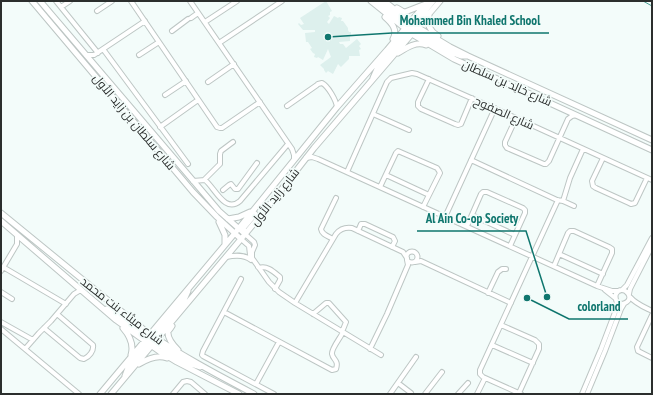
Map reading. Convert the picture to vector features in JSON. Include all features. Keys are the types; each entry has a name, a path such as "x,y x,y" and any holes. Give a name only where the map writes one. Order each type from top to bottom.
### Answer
{"main road":[{"name":"شارع سلطان بن زايد الأول","path":"32,1 188,187 238,236"},
{"name":"شارع سلطان بن زايد الأول","path":"40,1 218,211 246,233"},
{"name":"شارع خالِد بن سلطان","path":"371,1 411,28 440,51 468,66 652,150"},
{"name":"شارع خالِد بن سلطان","path":"384,1 411,28 652,141"},
{"path":"387,1 404,12 427,2"},
{"path":"373,80 377,69 434,1"},
{"name":"شارع زايد الأول","path":"238,228 343,100 387,50 440,1"},
{"name":"شارع زايد الأول","path":"111,394 135,366 151,340 191,285 225,244 246,233 314,148 394,55 427,2"},
{"path":"376,3 383,15 392,23 395,32 395,37 387,50"},
{"path":"432,10 427,19 429,25 434,33 446,40 450,47"},
{"path":"411,28 457,55 468,56"},
{"path":"394,55 419,43 440,51"},
{"path":"96,77 114,94 116,95 119,93"},
{"path":"631,140 631,137 635,136 652,141"},
{"path":"246,233 243,228 268,197 274,185"},
{"path":"228,219 239,217 254,209"},
{"name":"شارع ميثاء بنت محمد","path":"1,212 118,309 177,362 237,394"},
{"path":"217,217 224,232 226,239 225,244"},
{"name":"شارع ميثاء بنت محمد","path":"2,222 116,320 254,394"},
{"path":"207,280 212,269 238,236 238,228"},
{"name":"شارع زايد الأول","path":"100,394 131,357 176,317 226,257 238,236"},
{"path":"101,306 117,315 151,340 188,363 205,368"},
{"path":"176,317 168,333 174,346 182,355"},
{"path":"116,320 129,336 133,348 131,357"},
{"path":"124,379 128,368 151,340"},
{"path":"135,366 146,360 159,356 163,356 177,362"}],"street":[{"path":"56,1 96,54"},
{"path":"61,7 70,1"},
{"path":"96,11 112,1"},
{"path":"131,1 217,127 222,128 260,102"},
{"path":"190,1 289,146 293,153 294,159"},
{"path":"205,22 237,1"},
{"path":"219,43 274,3 282,1"},
{"path":"172,31 198,13"},
{"path":"93,64 93,59 96,54 145,21"},
{"path":"139,56 159,42"},
{"path":"103,49 188,164"},
{"path":"86,55 96,54"},
{"path":"208,82 234,64"},
{"name":"شارع الصفوح","path":"347,172 387,82 391,78 415,73 652,180"},
{"path":"429,79 418,102 418,106 421,109 458,125 461,124 472,98"},
{"path":"165,95 186,81"},
{"path":"287,106 319,84 325,84 334,99 337,108"},
{"path":"334,99 343,100"},
{"path":"160,127 198,100"},
{"path":"445,217 495,108"},
{"path":"516,118 505,145 507,148 542,164 546,164 549,161 568,119 568,114 565,109"},
{"path":"373,114 409,130"},
{"path":"568,119 576,114"},
{"path":"200,190 203,180 220,164 221,151 233,142"},
{"path":"289,146 296,150 302,150"},
{"path":"193,181 206,181 225,203 233,205 240,201 289,146"},
{"path":"314,148 318,159"},
{"path":"501,325 538,342 539,349 520,394 485,381 480,370 532,256 584,149"},
{"path":"380,187 398,151 437,168 440,173 424,207"},
{"path":"306,158 318,159 599,287 612,291 626,291 629,296 641,306 652,311"},
{"path":"603,158 592,182 593,186 629,203 633,204 637,201 647,178"},
{"path":"471,160 574,206"},
{"path":"222,190 231,184 235,189 238,189 257,163"},
{"path":"251,171 260,178"},
{"path":"386,175 429,195"},
{"path":"467,226 482,194 485,192 523,208 526,210 525,213 510,246"},
{"path":"333,239 324,234 321,229 336,198"},
{"path":"472,215 515,235"},
{"path":"358,231 361,224 365,224 393,237 395,240 392,247"},
{"path":"294,303 338,231 349,228 403,252 415,252 421,261 511,303"},
{"path":"554,266 570,231 574,231 610,247 612,249 612,253 599,287"},
{"path":"246,233 255,245 251,255 252,258 275,289 294,303 381,355"},
{"path":"17,235 16,246 2,269 66,304"},
{"path":"238,236 249,246 251,260"},
{"path":"582,394 617,307 616,296 627,285 652,238"},
{"path":"16,246 27,244"},
{"path":"587,394 621,309 629,299 630,287 652,246"},
{"path":"370,349 408,265 407,259 403,252"},
{"path":"407,259 407,255 410,252"},
{"path":"559,254 603,274"},
{"path":"226,257 244,256 251,260 259,268"},
{"path":"414,262 417,260 418,256"},
{"path":"407,259 410,262 414,262"},
{"path":"408,265 421,261"},
{"path":"259,268 266,267 280,277 275,289"},
{"path":"488,293 499,271 506,269"},
{"path":"241,279 202,355 274,394"},
{"path":"25,349 74,294 76,288 75,284"},
{"path":"599,287 620,304 641,306"},
{"path":"74,294 83,291"},
{"path":"1,292 12,299"},
{"path":"224,312 333,371 337,366 332,355 332,350 346,322 329,303 326,303 313,314"},
{"path":"44,328 80,358 84,359 88,357 93,349 93,345 57,314"},
{"path":"652,315 650,324 637,349 652,358"},
{"path":"1,322 33,340"},
{"path":"1,329 80,394"},
{"path":"256,384 279,342"},
{"path":"492,345 532,363"},
{"path":"390,394 416,357"},
{"path":"425,394 442,372"},
{"path":"173,394 183,382 187,381 191,382 205,394"},
{"path":"479,394 485,381"},
{"path":"398,383 411,393"},
{"path":"458,394 468,383"},
{"path":"506,394 508,389"}],"shaded area":[{"path":"326,1 332,11 328,16 330,18 327,22 329,24 334,16 342,18 341,21 343,21 349,32 351,32 350,41 339,42 340,44 343,44 346,48 357,39 361,44 359,46 361,49 359,50 360,56 349,56 349,59 341,67 338,64 333,74 328,71 326,73 320,65 331,57 328,49 323,60 318,57 314,57 315,54 310,49 312,48 308,42 306,42 305,33 315,32 315,30 303,30 298,24 304,24 300,18"}],"waterway":[{"path":"643,1 652,6"}],"place":[{"name":"Mohammed Bin Khaled School","path":"328,37"},
{"name":"Al Ain Co-op Society","path":"547,297"},
{"name":"colorland","path":"527,298"}]}
